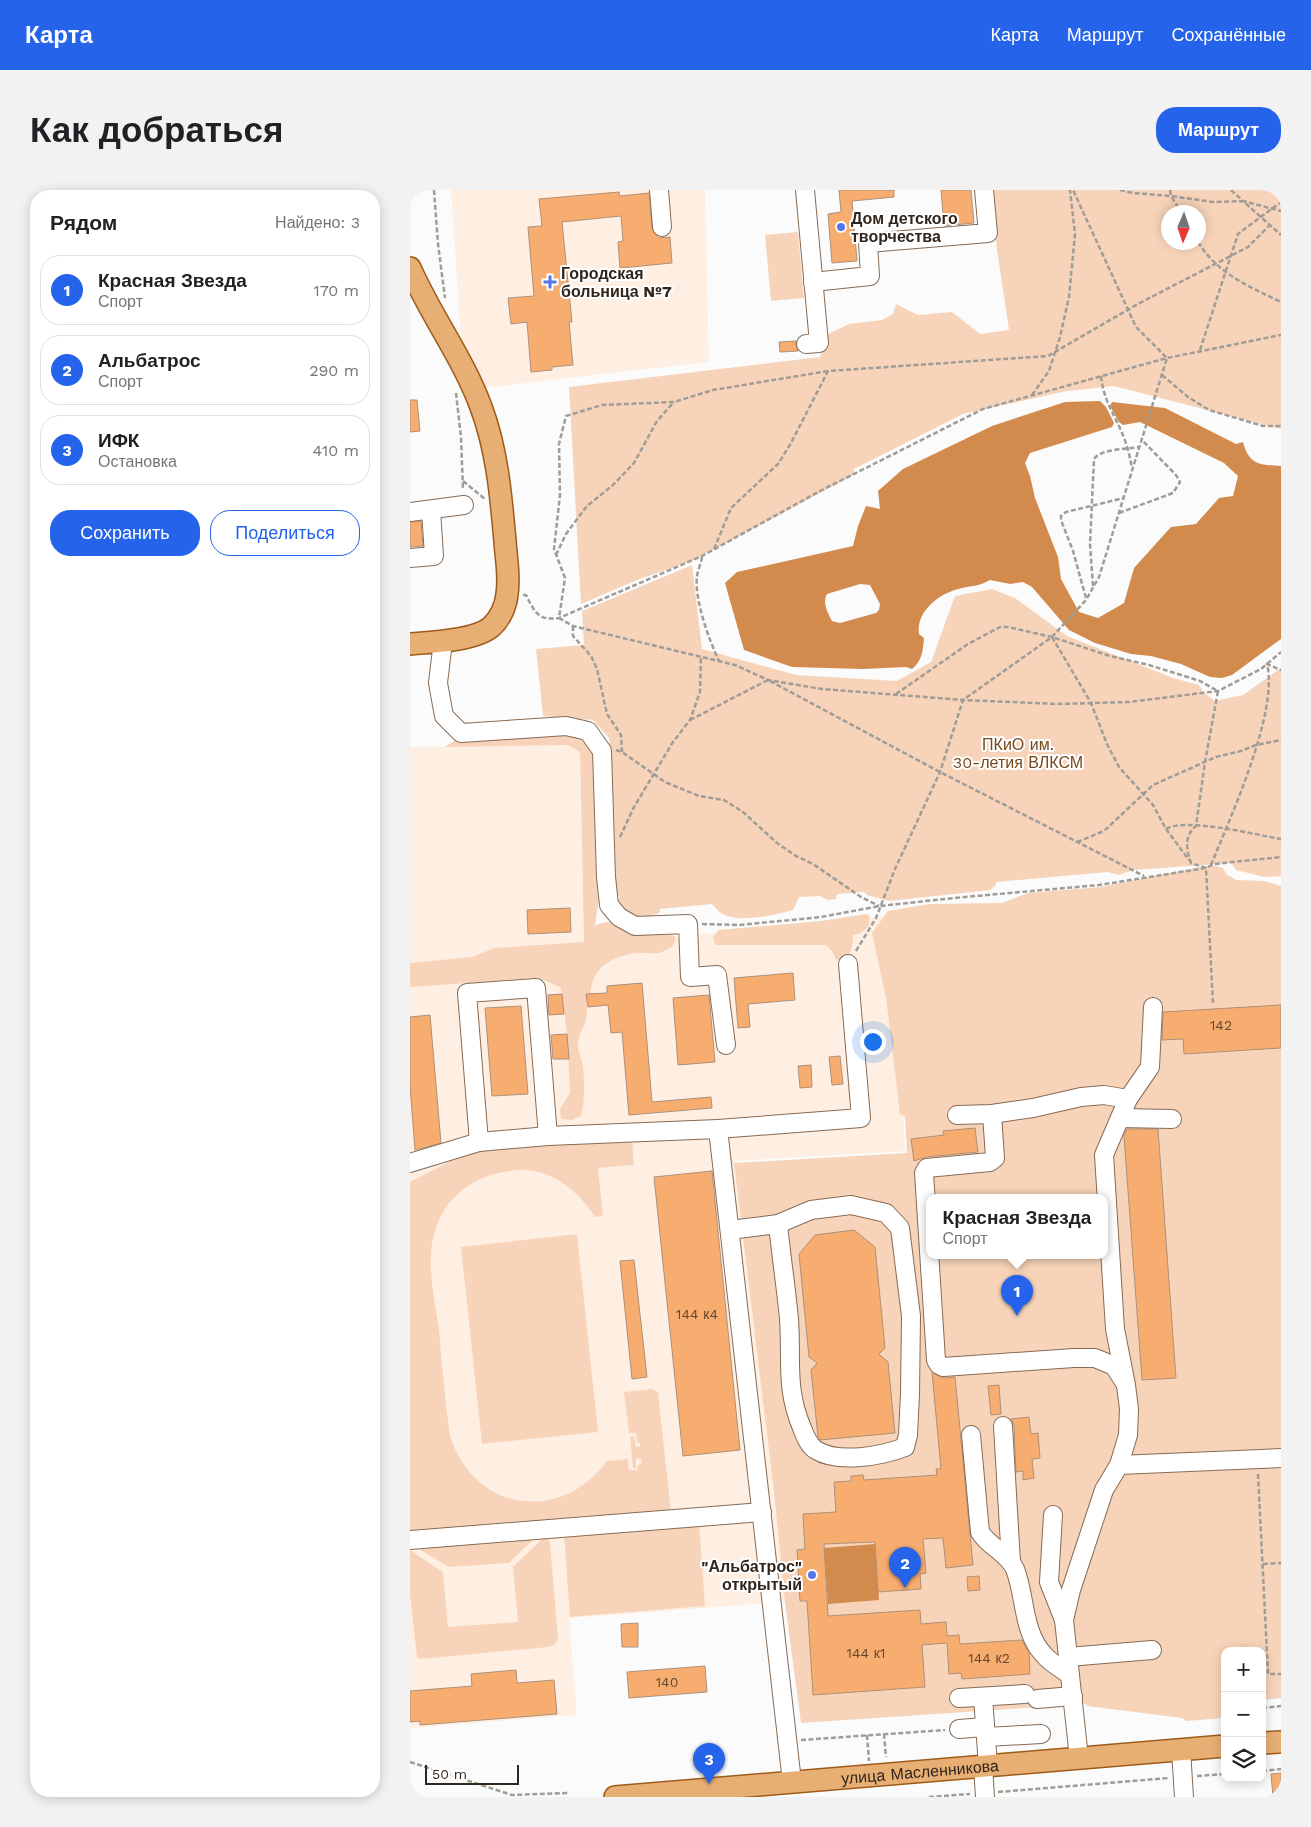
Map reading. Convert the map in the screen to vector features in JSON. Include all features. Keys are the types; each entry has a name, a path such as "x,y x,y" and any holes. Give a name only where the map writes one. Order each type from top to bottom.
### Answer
{"main road":[{"path":"410,268 424,299 456,353 481,407 491,442 501,501 508,577 508,594 502,613 490,628 470,636 410,644"},
{"path":"1266,1743 1281,1742"},
{"name":"улица Масленникова","path":"615,1797 758,1791 792,1782 1221,1746"}],"street":[{"path":"659,190 662,227"},
{"path":"805,190 819,343 806,344"},
{"path":"814,282 870,276 868,243 988,233 984,190"},
{"path":"410,512 464,505"},
{"path":"410,558 434,556 431,510"},
{"path":"443,641 438,683 444,716 461,733 566,726 588,731 600,748 602,751 606,877 609,905 619,917 635,926 688,924 690,977 717,975 726,1044"},
{"path":"410,1163 479,1142 548,1136 718,1130 861,1118 848,964"},
{"path":"479,1142 467,993 536,988 548,1136"},
{"path":"1106,1194 1104,1155 1128,1099 1150,1067 1153,1007"},
{"path":"957,1115 992,1114 1033,1108 1081,1097 1104,1095 1128,1099"},
{"path":"926,1204 924,1173 928,1168 990,1162 995,1158 992,1114"},
{"path":"1120,1118 1172,1119"},
{"path":"718,1130 792,1782"},
{"path":"730,1230 778,1224 811,1210 851,1205 886,1213 900,1228 911,1316 910,1394 908,1435 905,1447 890,1453 856,1458 831,1456 815,1450 806,1439 792,1400 789,1373 789,1321 778,1224"},
{"path":"1064,1620 1071,1590 1104,1490 1119,1466 1128,1435 1129,1409 1115,1329 1108,1218"},
{"path":"930,1259 936,1360 938,1365 943,1367 1094,1358 1114,1366 1126,1385"},
{"path":"1003,1426 1011,1562"},
{"path":"971,1435 980,1532 984,1538 1011,1562 1015,1569 1030,1632 1045,1656 1069,1666 1152,1650"},
{"path":"1119,1466 1281,1458"},
{"path":"410,1540 762,1512"},
{"path":"1053,1515 1049,1582 1064,1620 1079,1758"},
{"path":"959,1698 1072,1696"},
{"path":"983,1697 986,1732 985,1795"},
{"path":"959,1729 1041,1734"},
{"path":"1181,1750 1184,1797"}],"path":[{"path":"1072,190 1136,327 1167,358"},
{"path":"1031,396 1049,371 1056,351 1070,288 1075,234 1072,190"},
{"path":"1120,190 1213,202 1243,201 1281,211"},
{"path":"1170,190 1171,196 1177,205"},
{"path":"1230,190 1281,235"},
{"path":"1200,351 1238,234 1281,202"},
{"path":"559,618 565,578 554,549 560,495 559,444 566,416 602,405 674,402 713,390 828,371 1048,356 1127,310 1248,248 1269,226"},
{"path":"1203,250 1208,257 1238,282 1281,302"},
{"path":"508,594 526,595 533,609 541,618 549,620 559,618 702,556 820,491 983,409 1167,358 1281,335"},
{"path":"848,964 876,918 895,869 940,772 963,700 1052,637 1086,600 1099,577 1167,358"},
{"path":"714,549 731,508 778,464 791,443 828,371"},
{"path":"1162,374 1188,397 1209,410 1263,426 1281,426"},
{"path":"1101,376 1107,405 1124,438 1132,470"},
{"path":"456,390 461,437 464,505"},
{"path":"556,555 566,534 587,506 613,486 634,463 657,421 674,402"},
{"path":"1119,513 1173,493 1180,482 1176,475 1142,440"},
{"path":"1093,588 1090,544 1094,459 1097,454 1139,447"},
{"path":"463,481 488,502"},
{"path":"1086,600 1073,551 1060,520 1061,516 1066,512 1124,498"},
{"path":"702,556 697,578 700,607 709,639 719,661"},
{"path":"559,618 573,626 735,665 768,680 940,772 1146,877"},
{"path":"573,626 573,636 591,656 597,669 607,714 620,735 622,752"},
{"path":"896,694 968,644 1000,627 1008,627 1052,637 1110,656 1149,665 1200,681 1218,691"},
{"path":"1052,637 1091,704 1107,744 1119,767 1142,795 1153,805 1166,829 1191,863 1206,868"},
{"path":"617,844 634,807 673,742 690,720 697,714 768,680 822,689 963,700 1058,704 1129,702 1218,691 1267,664 1281,652"},
{"path":"690,720 700,692 701,657"},
{"path":"1267,664 1281,670"},
{"path":"1211,865 1265,717 1269,674 1267,664"},
{"path":"1191,863 1186,846 1191,830 1196,826 1218,691"},
{"path":"1077,842 1104,831 1153,785 1216,757 1242,751 1256,744 1281,740"},
{"path":"600,748 622,752 665,782 699,796 724,800 743,812 777,843 796,856 813,864 861,896 880,906"},
{"path":"1166,829 1171,826 1184,824 1281,839"},
{"path":"688,924 740,925 821,917 880,906 1099,885 1206,868 1211,865 1281,857"},
{"path":"1206,868 1214,1004"},
{"path":"1258,1459 1268,1674 1281,1674"},
{"path":"1263,1564 1281,1564"},
{"path":"1266,1708 1281,1706"},
{"path":"787,1741 959,1729"},
{"path":"884,1734 886,1760"},
{"path":"867,1735 869,1761 878,1761"},
{"path":"410,1762 512,1795 568,1793"},
{"path":"1266,1771 1281,1770"},
{"path":"929,1797 985,1795 1221,1774"}],"shaded area":[{"path":"451,190 705,190 709,362 482,388 461,338"},
{"path":"1100,401 1106,407 1114,423 1112,427 1030,453 1025,463 1035,498 1058,557 1061,579 1079,612 1098,618 1124,603 1134,568 1171,527 1196,524 1219,498 1233,496 1238,476 1224,463 1140,422 1123,425 1119,422 1110,406 1112,402 1165,408 1236,444 1243,442 1245,450 1256,462 1281,466 1281,639 1232,675 1222,678 1210,677 1181,664 1151,656 1131,654 1095,643 1069,630 1032,587 1023,582 1010,584 990,580 957,589 939,597 928,607 920,620 919,634 924,638 921,655 918,663 912,669 906,667 863,669 792,667 744,650 725,583 737,572 853,546 866,506 880,509 878,491 903,469 992,426 1065,402","holes":["860,584 870,585 880,604 879,610 876,613 840,623 832,621 825,604 827,594"]},
{"path":"568,745 580,752 584,942 494,948 481,954 893,916 905,1151 734,1161 774,1492 785,1602 569,1618 577,1715 410,1728 410,747"},
{"path":"875,1544 879,1600 828,1604 824,1548"}],"green space":[{"path":"991,190 1281,190 1281,429 1114,386 1067,391 963,414 854,469 854,475 694,560 637,580 581,604 569,387 820,357 828,334 849,324 882,320 893,314 896,304 918,315 952,312 980,334 1009,330 997,250"},
{"path":"798,232 804,298 771,301 765,235"},
{"name":"ПКиО им. 30-летия ВЛКСМ","path":"692,565 702,649 796,675 897,681 931,662 955,596 992,589 1015,598 1067,636 1173,678 1199,685 1202,691 1215,701 1243,695 1281,668 1281,876 1265,877 1236,870 1231,863 1134,870 1118,875 1108,872 996,882 996,885 990,890 889,901 867,895 864,892 837,894 836,899 828,900 820,896 799,897 793,910 757,918 728,916 720,912 712,904 660,909 659,913 651,916 629,914 624,910 618,899 620,897 615,892 609,738 593,720 543,716 536,649 584,645 582,611"},
{"path":"569,731 584,740 593,754 599,899 595,925 617,922 669,932 676,938 673,946 661,953 635,953 618,957 604,965 595,977 591,994 587,995 586,1018 578,1043 584,1074 582,1111 581,1116 572,1120 561,1119 560,1109 570,1093 567,1034 560,987 538,978 410,987 410,963 472,957 494,948 584,942 580,752 568,745 445,747 463,735"},
{"path":"1217,866 1223,868 1227,875 1237,880 1264,881 1281,886 1281,1698 1266,1700 1266,1647 1221,1647 1221,1718 1186,1721 1182,1718 1087,1706 1084,1704 801,1723 785,1602 774,1492 734,1163 907,1153 905,1117 900,1114 886,998 872,933 888,911 929,904 1002,903 1028,893 1100,887 1200,867"},
{"path":"866,914 870,916 868,927 861,933 853,935 852,949 849,955 836,960 832,951 826,945 715,945 713,938 718,930 821,921"},
{"path":"632,1140 634,1165 598,1168 603,1216 595,1217 581,1198 563,1183 553,1177 530,1170 500,1173 483,1178 468,1186 446,1208 438,1223 433,1239 431,1258 432,1285 439,1330 450,1436 462,1461 478,1481 498,1494 520,1501 543,1501 566,1494 588,1481 607,1461 628,1459 629,1470 637,1470 638,1465 642,1463 641,1459 636,1458 636,1468 633,1468 630,1437 634,1436 636,1447 640,1447 640,1443 637,1442 636,1433 629,1433 624,1392 652,1389 658,1392 671,1513 417,1535 410,1531 410,1182 476,1148"},
{"path":"577,1234 598,1432 482,1444 461,1247"},
{"path":"699,1522 705,1606 570,1617 564,1533"},
{"path":"541,1532 509,1563 449,1567 411,1544"},
{"path":"545,1536 550,1543 558,1639 555,1644 548,1647 421,1659 417,1657 410,1595 410,1550 443,1572 448,1627 518,1622 513,1567"}],"building":[{"path":"839,190 894,190 894,197 852,201 857,261 832,263 828,214 841,212"},
{"path":"941,190 971,190 974,223 944,226"},
{"name":"Городская больница №7","path":"619,192 620,196 649,193 652,228 659,238 670,237 672,263 620,268 618,242 623,241 621,216 562,222 572,322 569,322 573,365 531,372 527,322 511,324 508,298 534,296 528,227 542,226 539,199"},
{"path":"796,341 798,351 780,352 779,342"},
{"path":"410,400 417,400 420,431 410,432"},
{"path":"421,521 423,546 410,547 410,522"},
{"path":"570,908 571,932 528,934 527,910"},
{"path":"793,973 795,1000 748,1004 750,1027 738,1028 734,978"},
{"path":"642,983 652,1102 711,1097 712,1108 629,1115 622,1032 611,1033 608,1005 588,1007 586,994 607,993 607,986"},
{"path":"562,994 564,1014 549,1015 548,995"},
{"path":"709,995 715,1062 678,1065 673,998"},
{"path":"1281,1005 1281,1048 1184,1054 1183,1039 1162,1040 1163,1012"},
{"path":"521,1006 528,1094 492,1096 485,1008"},
{"path":"430,1015 441,1143 415,1150 410,1085 410,1017"},
{"path":"567,1034 569,1059 553,1059 551,1035"},
{"path":"840,1056 843,1084 832,1085 829,1057"},
{"path":"811,1065 812,1087 800,1088 798,1066"},
{"path":"975,1128 978,1152 926,1157 914,1161 911,1139 944,1135 943,1131"},
{"path":"1127,1129 1158,1129 1176,1378 1142,1380 1124,1136"},
{"path":"712,1171 740,1450 683,1456 654,1177"},
{"path":"854,1230 875,1247 885,1348 879,1354 888,1362 895,1433 820,1440 818,1437 811,1370 817,1363 809,1357 799,1254 815,1235"},
{"path":"634,1260 647,1377 632,1379 620,1261"},
{"path":"932,1372 943,1378 955,1377 973,1565 946,1568 943,1538 923,1539 926,1573 920,1574 921,1589 878,1592 875,1542 824,1544 828,1616 920,1610 921,1624 946,1622 947,1636 959,1635 960,1644 1022,1640 1029,1653 1030,1674 962,1679 961,1673 949,1674 947,1643 922,1645 925,1687 813,1695 807,1601 800,1601 797,1550 805,1549 803,1514 836,1512 834,1482 851,1481 851,1476 863,1475 864,1480 937,1475 936,1469 941,1469"},
{"path":"999,1385 1001,1414 991,1415 988,1386"},
{"path":"1029,1417 1031,1434 1038,1433 1040,1458 1032,1459 1034,1478 1023,1480 1023,1471 1016,1472 1014,1425 1011,1419"},
{"path":"979,1576 980,1590 968,1591 967,1577"},
{"path":"638,1623 638,1647 622,1647 621,1624"},
{"path":"705,1666 707,1692 629,1698 627,1672"},
{"path":"516,1670 517,1683 554,1680 557,1714 420,1725 420,1721 410,1722 410,1691 472,1686 471,1674"},
{"path":"1281,1773 1281,1797 1273,1797 1271,1774"}],"place":[{"name":"Дом детского творчества","path":"841,227"},
{"name":"Городская больница №7","path":"550,282"},
{"name":"Красная Звезда","path":"1017,1316"},
{"name":"\"Альбатрос\" открытый","path":"812,1575"},
{"name":"Альбатрос","path":"905,1588"},
{"name":"ИФК","path":"709,1784"}]}
